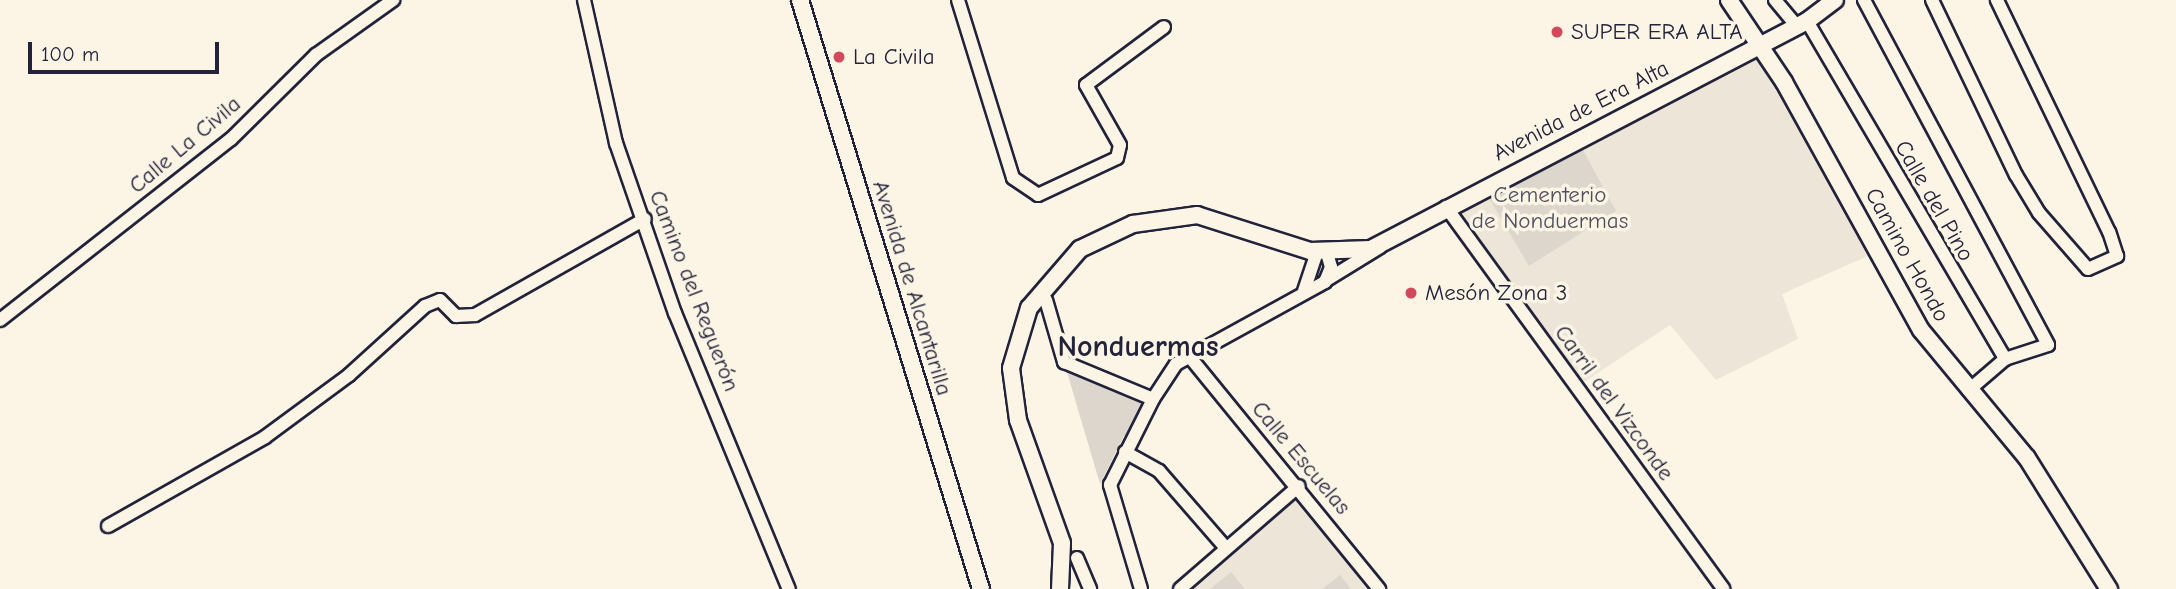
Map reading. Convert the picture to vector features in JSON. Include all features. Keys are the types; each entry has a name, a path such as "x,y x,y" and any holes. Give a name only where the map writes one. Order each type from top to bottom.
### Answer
{"main road":[{"name":"Avenida de Alcantarilla","path":"800,0 981,589"},
{"name":"Camino Hondo","path":"1729,0 1762,45 1921,330 2027,458 2109,589"},
{"name":"Avenida de Era Alta","path":"1322,253 1383,243 1446,207 1802,24 1835,0"},
{"path":"1060,589 1063,568 1059,532 1017,420 1010,379 1017,333 1055,271 1109,232 1178,216 1225,219 1322,253"},
{"path":"1052,589 1063,568"}],"street":[{"name":"Calle La Civila","path":"0,320 230,139 316,55 393,0"},
{"name":"Camino del Reguerón","path":"584,0 594,68 676,313 789,589"},
{"path":"958,0 1013,178 1038,195 1117,158 1120,145 1086,85 1164,27"},
{"name":"Calle del Pino","path":"1775,0 1802,24 2005,359"},
{"path":"1864,0 2048,345 2005,359 1969,390"},
{"path":"1932,0 2016,175 2039,214 2088,269 2117,256 2097,197 1997,0"},
{"name":"Carril del Vizconde","path":"1446,207 1724,589"},
{"path":"108,526 265,437 370,358 425,306 440,300 456,316 475,315 645,219"},
{"path":"1141,589 1111,494 1125,452 1169,372 1189,356 1304,291 1325,282 1383,243"},
{"path":"1322,253 1331,267 1325,282"},
{"path":"1304,291 1322,253"},
{"path":"1046,300 1064,362 1153,399"},
{"name":"Calle Escuelas","path":"1189,356 1299,486 1379,589"},
{"path":"1125,452 1159,471 1226,548"},
{"path":"1180,589 1299,486"},
{"path":"1077,558 1090,589"}],"shaded area":[{"path":"1762,45 1879,251 1782,294 1798,339 1716,380 1670,325 1578,386 1449,205"},
{"path":"1298,493 1368,589 1188,589"}],"green space":[{"name":"Cementerio de Nonduermas","path":"1583,150 1616,211 1529,266 1489,198"},
{"path":"1064,362 1153,399 1134,436 1124,436 1100,484"},
{"path":"1231,572 1245,589 1210,589"},
{"path":"1340,575 1351,589 1322,589"}],"place":[{"name":"SUPER ERA ALTA","path":"1557,32"},
{"name":"La Civila","path":"839,57"},
{"name":"Mesón Zona 3","path":"1411,293"}],"district":[{"name":"Nonduermas","path":"1138,347"}]}
